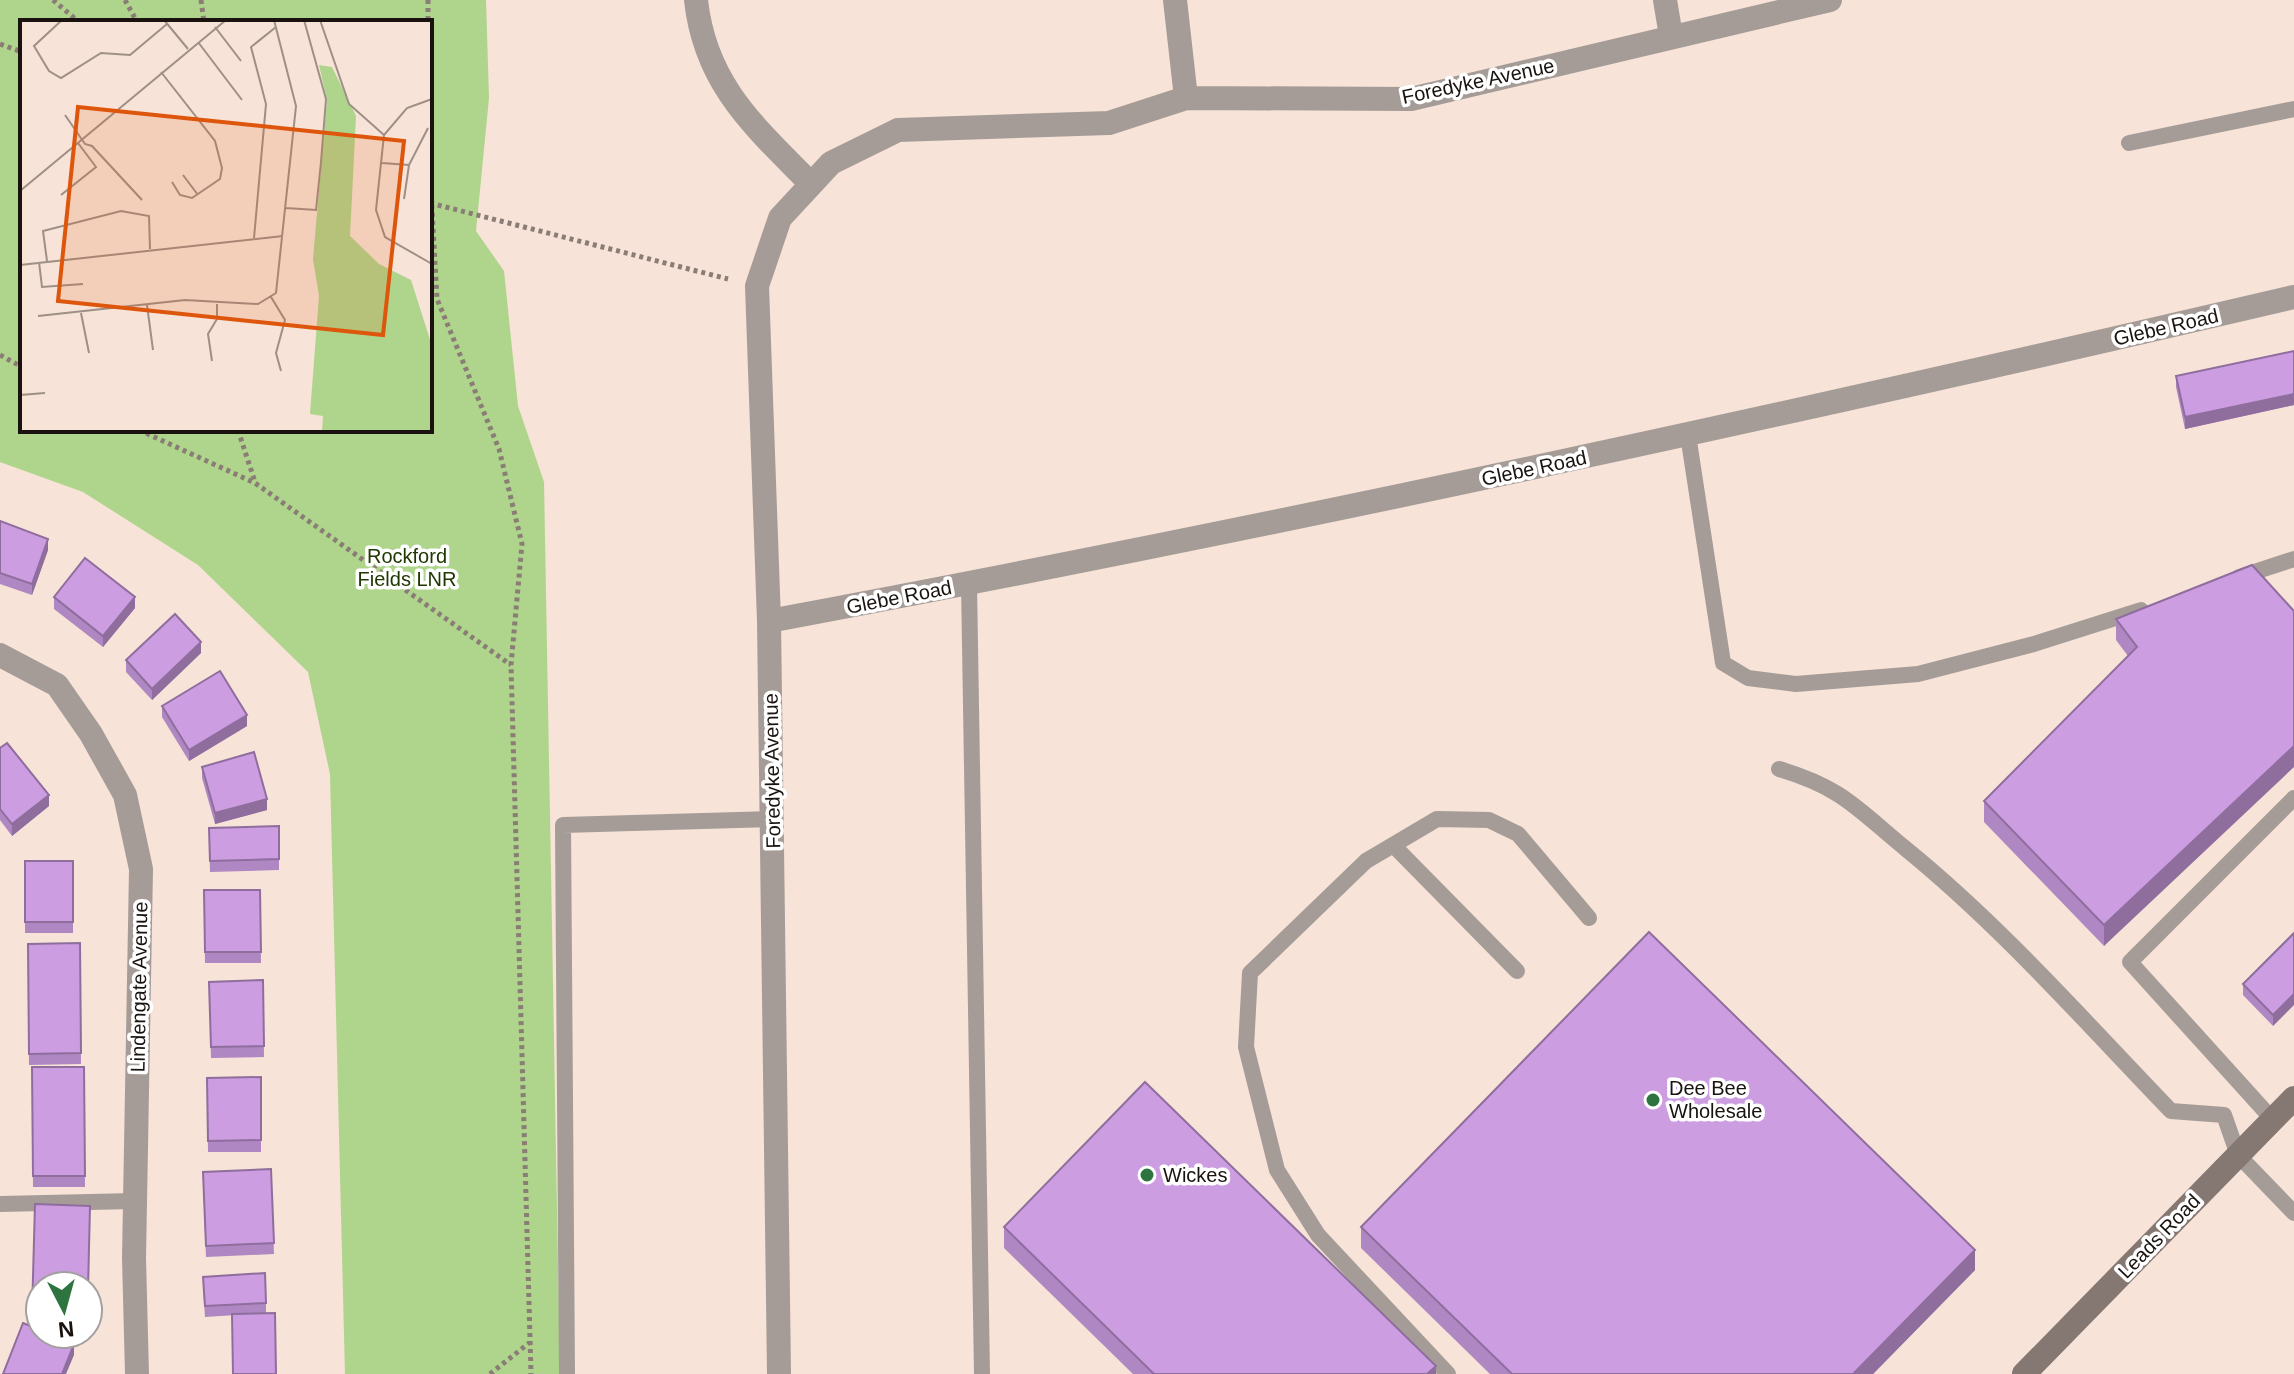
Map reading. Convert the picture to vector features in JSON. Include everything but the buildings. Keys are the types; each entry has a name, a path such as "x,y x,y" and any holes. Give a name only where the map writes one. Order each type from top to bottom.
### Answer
{"main road":[{"name":"Leads Road","path":"2024,1374 2294,1098"}],"street":[{"path":"696,0 699,35 735,106 810,183"},
{"path":"1175,0 1186,98"},
{"path":"1665,0 1671,36"},
{"name":"Foredyke Avenue","path":"779,1374 769,621 757,286 780,218 831,163 898,130 1109,123 1186,98 1411,99 1830,0"},
{"name":"Glebe Road","path":"769,621 969,584 1688,435 2294,297"},
{"name":"Lindengate Avenue","path":"0,655 57,685 91,734 125,795 141,869 135,1201 134,1345 137,1374"}],"lane":[{"path":"2129,143 2294,109"},
{"path":"1688,435 1723,663 1748,678 1796,684 1918,674 2034,644 2152,607"},
{"path":"2228,581 2294,559"},
{"path":"969,584 982,1374"},
{"path":"1779,769 1819,781 1854,803 1965,897 2171,1111 2224,1115 2238,1155 2294,1213"},
{"path":"2273,1120 2130,962 2294,798"},
{"path":"567,1374 563,825 772,819"},
{"path":"1448,1374 1318,1235 1277,1170 1246,1047 1250,973 1366,861 1437,819 1489,820 1518,834 1589,918"},
{"path":"1393,845 1517,971"},
{"path":"0,1204 135,1201"}],"path":[{"path":"53,0 77,20"},
{"path":"125,0 136,20"},
{"path":"201,0 204,20"},
{"path":"0,44 20,51"},
{"path":"432,204 757,286"},
{"path":"432,230 437,299 499,449 522,544 511,665 531,1374"},
{"path":"0,355 20,366"},
{"path":"143,432 255,483 511,665"},
{"path":"239,432 255,483"},
{"path":"490,1374 530,1342"}],"green space":[{"name":"Rockford Fields LNR","path":"0,0 486,0 489,98 476,231 504,271 518,406 544,482 560,1374 345,1374 330,774 308,672 198,565 83,492 0,462"}],"place":[{"name":"Dee Bee Wholesale","path":"1653,1100"},
{"name":"Wickes","path":"1147,1175"}]}
